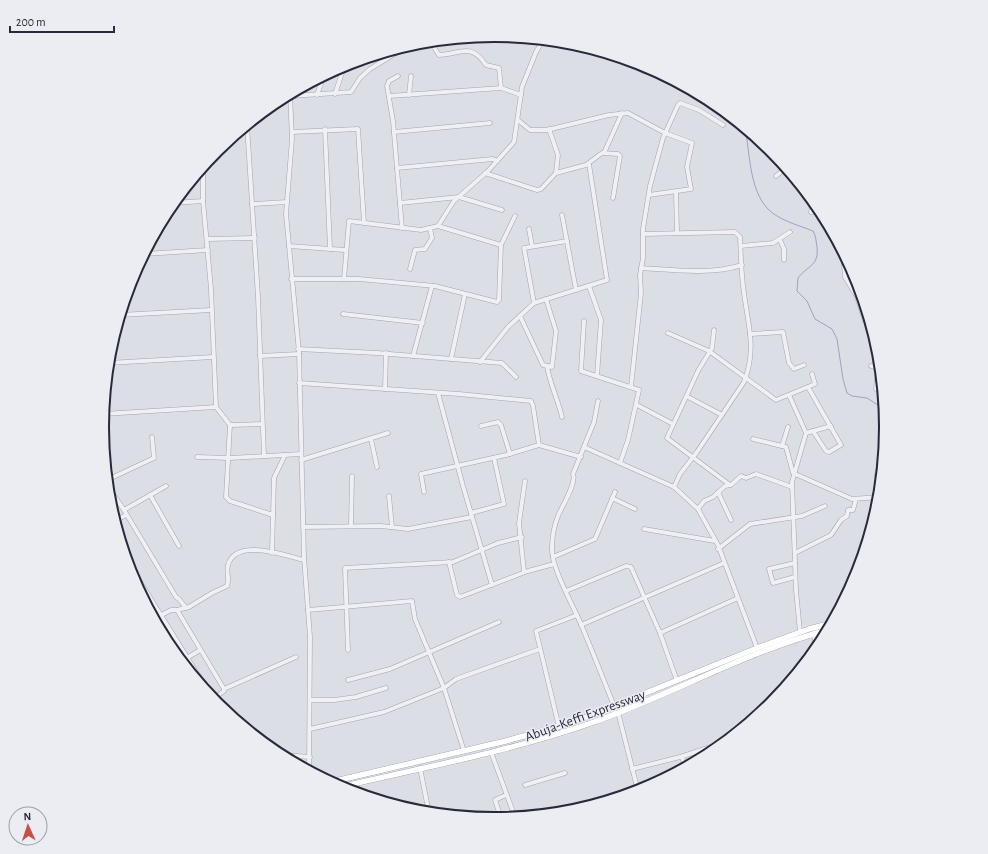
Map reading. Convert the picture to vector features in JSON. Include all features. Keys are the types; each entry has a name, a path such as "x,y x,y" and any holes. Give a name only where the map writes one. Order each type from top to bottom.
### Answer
{"highway":[{"name":"Abuja-Keffi Expressway","path":"340,780 464,751 559,726 614,706 757,648 800,632 824,625"},
{"name":"Abuja-Keffi Expressway","path":"352,785 538,740 618,712 739,662 819,632"}],"street":[{"path":"438,226 454,201 485,173 514,142 522,87 541,45"},
{"path":"434,47 439,55 471,51 480,56 486,65 499,68 501,88"},
{"path":"300,95 351,92 360,78 370,69 392,56"},
{"path":"335,94 342,73"},
{"path":"398,76 387,83 394,132 402,228"},
{"path":"409,95 411,76"},
{"path":"317,95 321,84"},
{"path":"389,96 501,88 521,95"},
{"path":"291,100 292,132 286,214 298,352 304,560 308,610 310,765"},
{"path":"631,387 641,294 643,234 649,195 665,133 678,104 680,103 699,110 723,125"},
{"path":"604,153 622,113"},
{"path":"518,120 530,130 549,129 628,113 665,133 692,144 688,167 691,189 649,195"},
{"path":"394,132 490,123"},
{"path":"292,132 355,128 360,131 360,173 364,223"},
{"path":"549,129 557,152 556,173"},
{"path":"325,130 330,248"},
{"path":"247,132 264,456"},
{"path":"485,173 537,190 541,189 556,173 589,164 600,154 618,154 620,156 613,198"},
{"path":"397,168 493,158 497,161"},
{"path":"480,362 520,316 534,303 605,281 607,277 589,164"},
{"path":"776,176 782,172"},
{"path":"203,176 203,201 212,310 216,408 230,425 230,458 226,497 228,500 273,515"},
{"path":"676,192 677,233"},
{"path":"400,204 459,196 502,210"},
{"path":"182,202 203,201"},
{"path":"252,204 287,202"},
{"path":"562,215 576,290"},
{"path":"291,280 344,279 432,286 495,302 499,300 501,245 516,216"},
{"path":"344,279 348,222 351,220 402,228 430,228 438,226 501,245"},
{"path":"410,269 415,250 425,249 432,238 430,228"},
{"path":"529,229 532,246"},
{"path":"643,234 735,232 740,237 752,358 746,378 693,458 680,474 674,487"},
{"path":"741,246 773,243 780,240 790,232"},
{"path":"207,239 254,238"},
{"path":"780,240 784,260"},
{"path":"534,303 524,250 526,247 566,241"},
{"path":"289,246 345,250"},
{"path":"151,254 208,250"},
{"path":"641,268 726,270 742,265"},
{"path":"845,270 845,277 856,295"},
{"path":"413,356 424,323 432,286"},
{"path":"589,286 601,320 597,376"},
{"path":"451,359 465,294"},
{"path":"520,316 543,365 552,366 556,331 546,299"},
{"path":"858,301 860,307"},
{"path":"126,315 212,310"},
{"path":"342,314 424,323"},
{"path":"584,321 580,370 639,390 620,463"},
{"path":"714,330 712,348 698,371 688,397 673,424 668,439 730,485"},
{"path":"750,334 783,332 789,363 794,369 804,365"},
{"path":"668,333 709,351 776,400 816,383 812,374"},
{"path":"260,356 298,352 386,353 503,364 516,378"},
{"path":"385,389 386,353"},
{"path":"114,363 213,357"},
{"path":"547,366 549,380 559,402 562,417"},
{"path":"299,383 438,392 531,401 534,406 539,445"},
{"path":"808,387 841,444 829,452 826,451 813,431"},
{"path":"438,392 471,515 492,585"},
{"path":"789,395 806,433 794,473 792,487 800,632"},
{"path":"688,397 722,415"},
{"path":"598,401 594,422 580,456 574,474 575,477 555,528 552,551 554,564 577,615 614,706"},
{"path":"636,405 673,424"},
{"path":"110,414 216,408"},
{"path":"481,426 498,422 502,425 510,454"},
{"path":"230,425 262,424"},
{"path":"806,433 831,426"},
{"path":"782,446 788,427"},
{"path":"301,460 388,433"},
{"path":"112,478 154,458 152,437"},
{"path":"371,439 377,467"},
{"path":"753,439 786,448 794,473 856,499 873,498"},
{"path":"424,492 421,474 494,458 539,445 580,456"},
{"path":"584,447 674,487 698,509 716,541 757,648"},
{"path":"197,457 230,458 301,454"},
{"path":"272,553 274,478 285,455"},
{"path":"303,527 351,526 408,529 471,515 504,504 494,458"},
{"path":"698,509 704,501 713,497 725,486 730,485 739,476 746,478 756,474 792,487"},
{"path":"351,526 352,476"},
{"path":"524,572 522,537 519,523 525,481"},
{"path":"124,510 166,486"},
{"path":"553,557 595,539 615,492"},
{"path":"718,492 732,520"},
{"path":"150,495 179,546"},
{"path":"390,496 392,527"},
{"path":"115,497 176,597 180,599 186,608"},
{"path":"612,498 634,508"},
{"path":"795,553 834,532 841,520 847,516 848,510 853,510 856,499"},
{"path":"718,549 750,524 802,516 825,506"},
{"path":"120,518 126,514"},
{"path":"644,529 716,541"},
{"path":"348,650 344,570 346,568 450,562 522,537"},
{"path":"161,615 171,610 186,608 227,586 228,566 232,557 241,552 254,549 304,560"},
{"path":"450,562 459,597 524,572 554,564"},
{"path":"581,625 724,563"},
{"path":"795,563 769,569 773,583 796,577"},
{"path":"566,591 629,566 645,597 677,680"},
{"path":"149,596 192,665"},
{"path":"660,633 738,598"},
{"path":"308,610 412,602 427,651 444,688 464,751"},
{"path":"177,610 224,689"},
{"path":"559,726 536,630 577,615"},
{"path":"348,680 390,669 427,651 499,622"},
{"path":"814,634 815,639"},
{"path":"310,729 384,712 444,688 456,679 540,648"},
{"path":"188,658 200,650"},
{"path":"218,695 224,691 224,689 296,657"},
{"path":"310,700 334,700 356,697 386,688"},
{"path":"618,712 636,785"},
{"path":"632,769 705,749"},
{"path":"491,752 513,811"},
{"path":"294,756 310,757"},
{"path":"682,756 683,761"},
{"path":"420,768 428,806"},
{"path":"525,785 565,773"},
{"path":"499,812 495,800 506,795"}],"waterway":[{"path":"746,137 753,180 761,200 767,208 777,216 788,222 813,231 815,235 817,247 815,262 798,278 797,291 807,301 815,319 832,329 837,339 843,379 847,393 852,396 867,398 878,405"}]}
